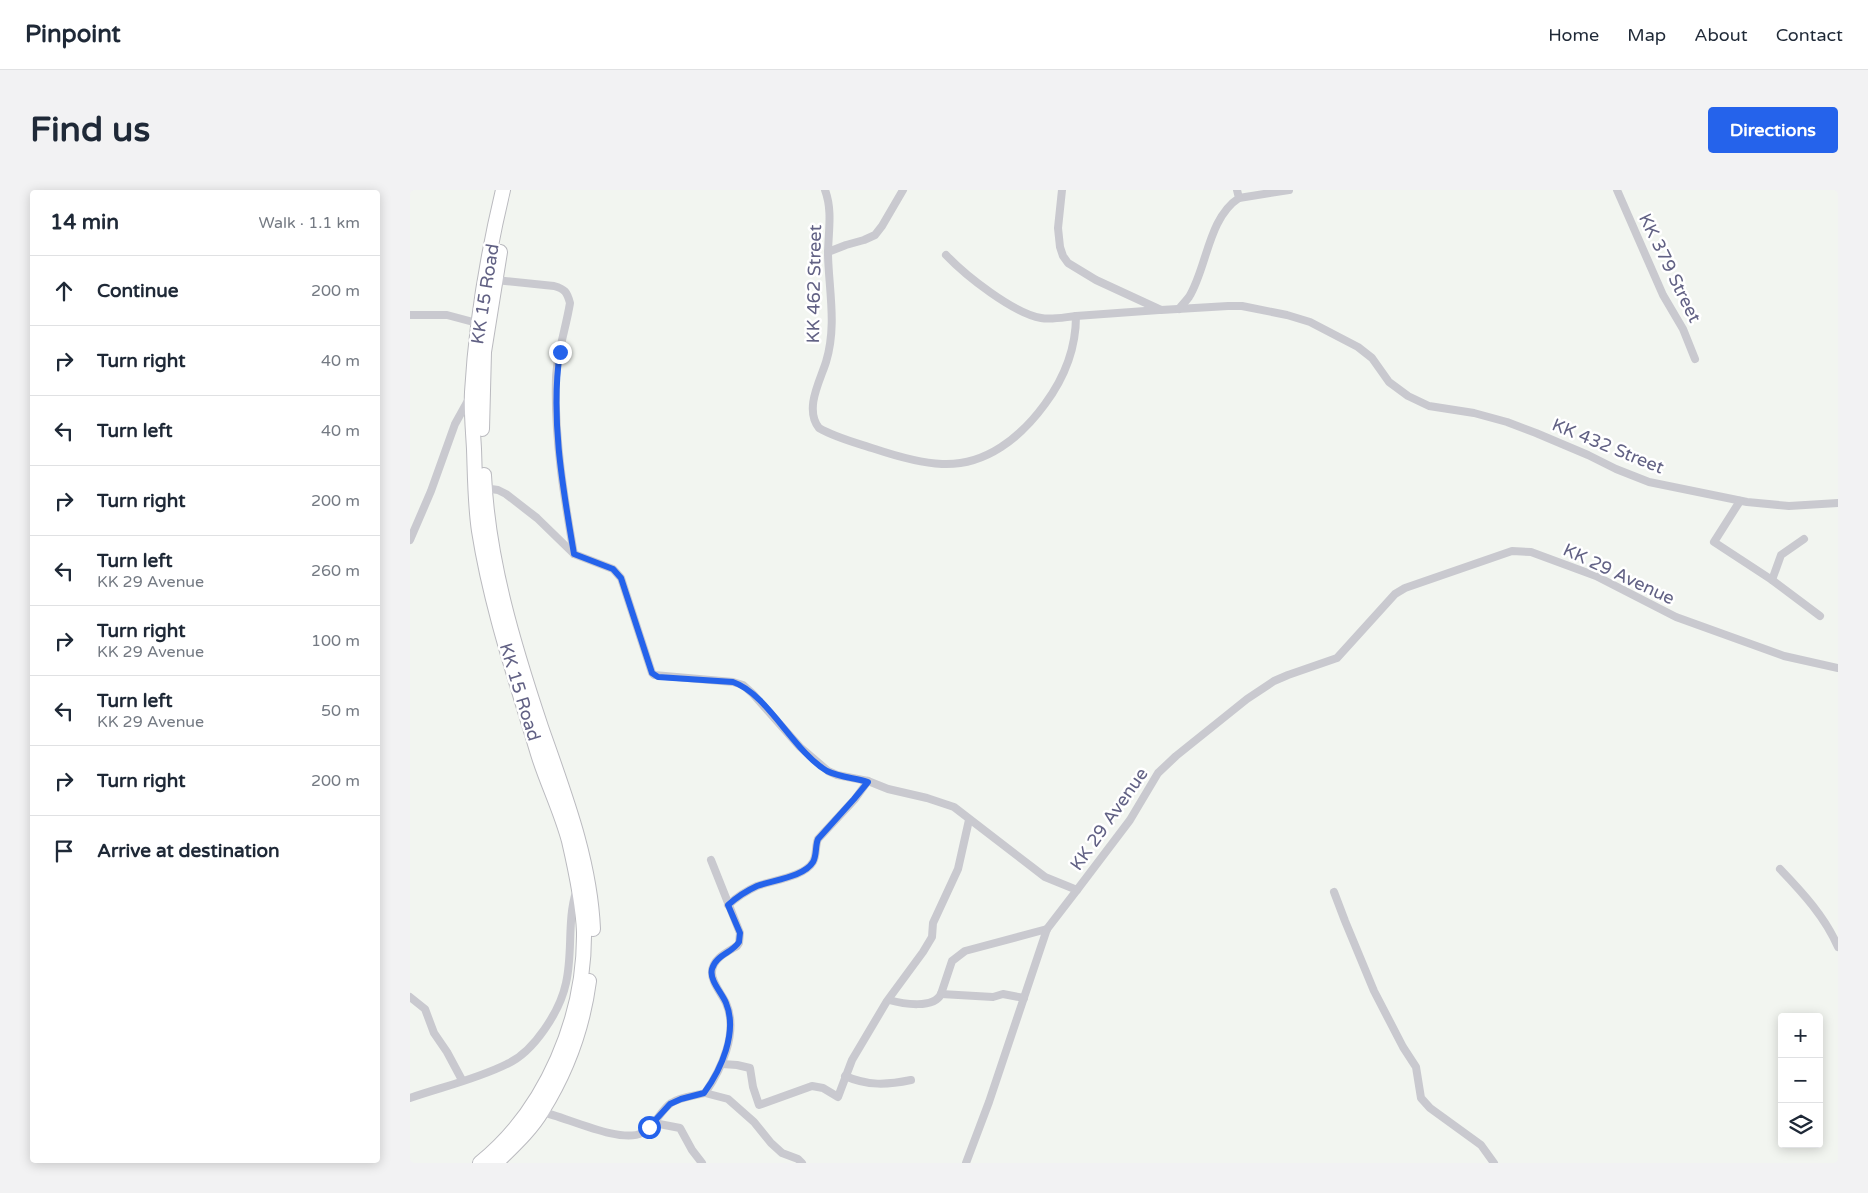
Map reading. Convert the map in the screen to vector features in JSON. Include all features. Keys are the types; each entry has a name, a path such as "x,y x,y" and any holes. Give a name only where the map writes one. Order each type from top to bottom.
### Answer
{"highway":[{"name":"KK 15 Road","path":"496,1163 542,1112 569,1057 586,1007 593,952 592,910 583,856 511,628 494,555 484,488 482,412 484,352 490,280 503,190"},
{"name":"KK 15 Road","path":"480,1163 508,1136 529,1109 555,1066 572,1020 582,967 584,930 570,848 561,815 539,757 495,606 479,529 472,393 477,323 490,280 512,190"}],"street":[{"name":"KK 462 Street","path":"825,190 829,201 830,215 828,252 832,334 826,362 814,398 813,411 815,423 825,431 886,452 924,462 953,464 984,456 1026,429 1054,392 1066,370 1072,352 1076,334 1076,316"},
{"path":"828,252 875,235 903,190"},
{"path":"1062,190 1058,228 1060,247 1068,263 1096,280 1161,310"},
{"path":"1179,309 1191,291 1220,220 1238,194 1288,190"},
{"name":"KK 379 Street","path":"1618,190 1662,295 1683,329 1695,359"},
{"name":"KK 432 Street","path":"946,255 955,265 984,288 1024,312 1043,318 1228,306 1242,306 1287,315 1310,322 1358,347 1372,358 1389,382 1408,396 1430,406 1474,413 1507,422 1649,482 1740,500 1789,506 1838,503"},
{"path":"490,280 554,286 563,289 567,293 570,303 556,376 556,409 565,500 574,554"},
{"path":"410,315 447,315 477,323"},
{"path":"410,540 431,491 454,424 472,393"},
{"name":"KK 29 Avenue","path":"484,488 498,490 506,494 537,518 574,554 613,569 618,573 654,675 733,682 743,686 753,694 800,747 822,767 837,775 954,807 1045,877 1077,890 1130,820 1158,773 1246,699 1274,681 1337,658 1395,594 1405,588 1512,551 1531,552 1596,576 1676,617 1784,656 1838,668"},
{"path":"1740,500 1714,542 1772,580 1820,616"},
{"path":"1772,580 1781,555 1804,540"},
{"path":"728,905 739,896 756,887 779,878 799,874 811,864 814,861 815,844 818,839 868,782"},
{"path":"722,1064 738,1064 750,1068 753,1087 759,1105 812,1086 823,1088 838,1097 852,1060 889,1000 932,937 933,924 958,869 969,820"},
{"path":"704,1093 722,1064 729,1036 730,1014 727,1004 712,979 712,971 718,959 739,942 740,933 711,860"},
{"path":"1780,869 1802,892 1831,931 1838,948"},
{"path":"410,1098 508,1064 528,1049 545,1028 553,1016 566,984 570,960 571,911 578,888"},
{"path":"963,1162 989,1102 1047,929 1077,890"},
{"path":"1334,892 1344,921 1374,991 1403,1047 1416,1067 1421,1098 1430,1108 1481,1145 1494,1163"},
{"path":"889,1000 907,1005 935,1002 939,999 952,962 965,951 1047,929"},
{"path":"941,994 993,996 1004,994 1024,998"},
{"path":"410,997 425,1010 434,1033 462,1080"},
{"path":"845,1076 858,1082 872,1084 895,1084 911,1080"},
{"path":"542,1112 607,1132 632,1135 642,1133 674,1101 704,1093 728,1099 754,1122 771,1143 782,1152 802,1163"},
{"path":"654,1123 680,1128 692,1150 702,1163"}],"route":[{"path":"560,352 556,376 556,409 565,500 574,554 613,569 618,573 652,673 658,677 733,682 743,686 753,694 800,747 822,767 837,775 868,782 818,839 815,844 814,861 811,864 799,874 779,878 756,887 739,896 728,905 740,933 739,942 737,946 718,959 712,971 712,979 727,1004 730,1014 729,1036 722,1064 704,1093 674,1101 649,1127"}]}
